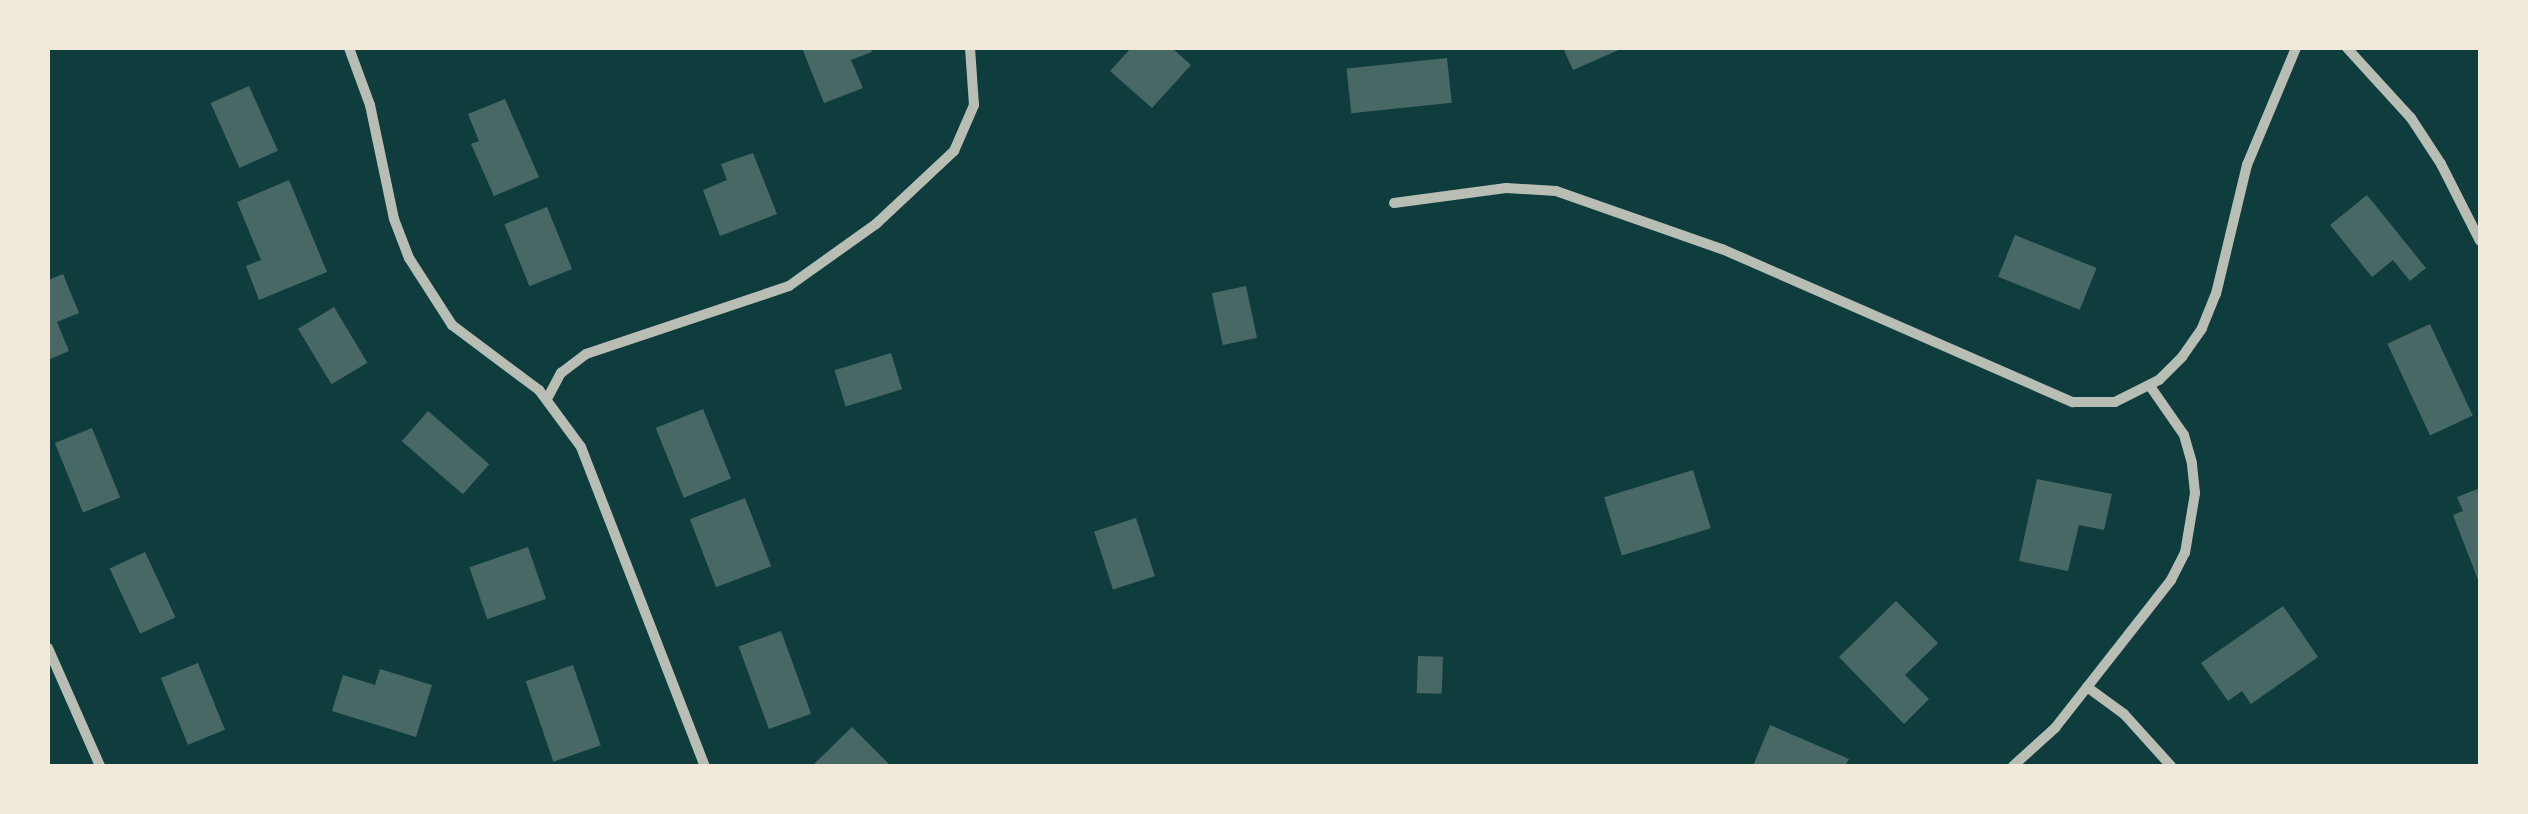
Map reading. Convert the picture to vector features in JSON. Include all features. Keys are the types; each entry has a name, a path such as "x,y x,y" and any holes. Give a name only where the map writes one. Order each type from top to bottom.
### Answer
{"street":[{"path":"349,48 370,105 394,218 428,294 466,337 511,367 548,399 581,447 706,766"},
{"path":"548,399 562,373 586,354 789,286 876,224 944,164 966,128 974,105 970,48"},
{"path":"1394,203 1506,188 1556,191 1722,249 2073,402 2115,402 2150,386 2182,357 2216,294 2247,166 2296,48"},
{"path":"2347,48 2411,118 2480,242"},
{"path":"2013,766 2055,728 2171,580 2193,524 2196,493 2184,435 2150,386"},
{"path":"48,648 100,766"},
{"path":"2087,687 2124,714 2171,766"}],"building":[{"path":"802,48 870,48 872,52 851,60 863,88 824,103"},
{"path":"1131,48 1172,48 1191,65 1152,108 1110,71"},
{"path":"1563,48 1623,48 1573,70"},
{"path":"1447,58 1452,103 1351,113 1347,69"},
{"path":"249,86 278,151 240,168 211,103"},
{"path":"505,99 539,177 494,196 471,144 479,141 468,114"},
{"path":"753,153 777,214 720,236 703,190 727,180 721,164"},
{"path":"289,180 327,272 259,300 246,266 261,260 237,202"},
{"path":"2367,195 2426,268 2410,281 2393,260 2372,277 2330,225"},
{"path":"547,207 572,269 529,286 504,224"},
{"path":"2015,235 2097,268 2080,310 1998,277"},
{"path":"63,274 79,313 57,322 69,351 48,360 48,280"},
{"path":"1246,286 1257,338 1223,345 1212,293"},
{"path":"334,307 367,363 331,384 298,329"},
{"path":"2430,324 2473,416 2430,435 2387,344"},
{"path":"891,353 902,389 846,407 835,370"},
{"path":"703,409 731,479 684,498 656,428"},
{"path":"428,411 489,464 463,494 402,441"},
{"path":"92,428 120,498 83,513 55,443"},
{"path":"1693,470 1711,528 1622,556 1604,497"},
{"path":"2037,479 2112,494 2104,530 2079,525 2068,571 2019,561"},
{"path":"2480,488 2480,585 2453,515 2463,511 2457,497"},
{"path":"745,498 771,566 716,587 690,519"},
{"path":"1136,518 1155,576 1113,590 1094,532"},
{"path":"528,547 546,599 487,619 469,567"},
{"path":"145,552 175,617 140,634 110,568"},
{"path":"1896,601 1938,643 1905,675 1929,699 1904,724 1839,657"},
{"path":"2283,606 2318,657 2251,704 2242,691 2228,701 2201,663"},
{"path":"781,631 811,714 769,729 739,646"},
{"path":"1418,656 1443,657 1442,694 1417,693"},
{"path":"198,663 225,730 188,745 161,678"},
{"path":"573,665 601,745 553,762 526,681"},
{"path":"380,669 432,685 416,737 332,711 343,675 375,685"},
{"path":"1770,725 1849,759 1845,766 1753,766"},
{"path":"852,727 891,766 812,766"}]}
